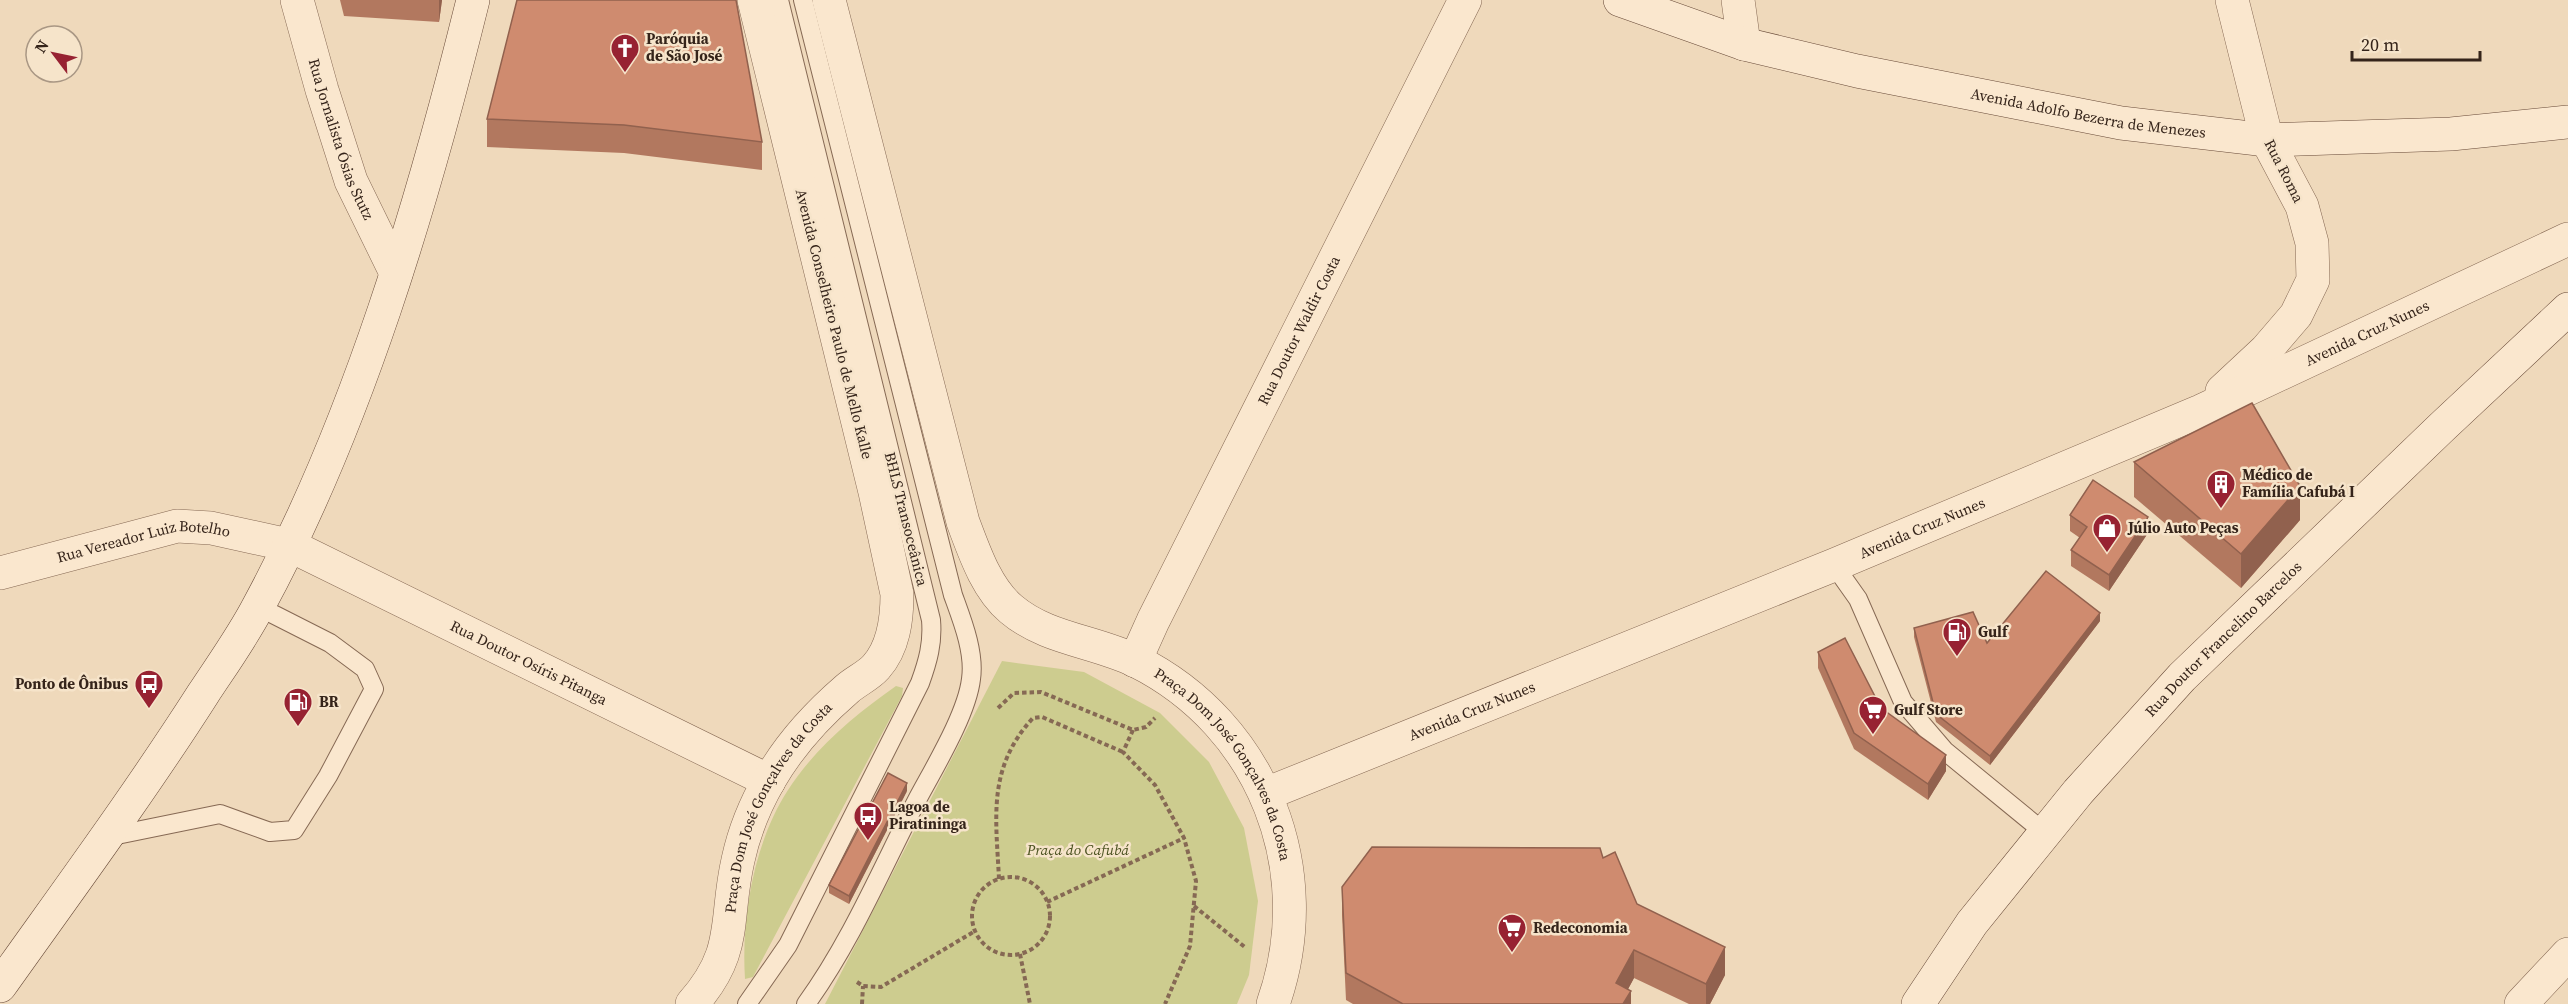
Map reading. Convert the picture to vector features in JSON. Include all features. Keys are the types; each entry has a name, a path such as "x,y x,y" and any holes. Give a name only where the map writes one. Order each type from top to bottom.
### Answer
{"street":[{"name":"Rua Jornalista Ósias Stutz","path":"297,0 351,181 396,273"},
{"path":"0,986 170,745 259,606 289,545 343,423 396,273 455,72 473,0"},
{"name":"Avenida Conselheiro Paulo de Mello Kalle","path":"754,0 875,492 897,594 894,630 887,649"},
{"name":"Praça Dom José Gonçalves da Costa","path":"829,0 963,522 974,551 997,594 1023,617 1037,626 1135,661 1175,684 1209,713 1239,748 1266,794 1283,844 1290,889 1287,955 1273,1004"},
{"name":"Rua Doutor Waldir Costa","path":"1135,661 1465,0"},
{"name":"Avenida Adolfo Bezerra de Menezes","path":"1620,0 1744,44 1857,70 2121,123 2267,140 2451,134 2568,122"},
{"path":"1738,0 1744,44"},
{"name":"Rua Roma","path":"2201,411 2266,350 2296,315 2313,280 2312,243 2302,206 2267,140 2232,0"},
{"name":"Avenida Cruz Nunes","path":"1266,794 1834,565 2201,411 2568,239"},
{"name":"Rua Doutor Francelino Barcelos","path":"1918,1004 1972,923 2078,792 2182,677 2568,309"},
{"name":"Rua Vereador Luiz Botelho","path":"0,573 177,526 211,528 289,545"},
{"name":"Rua Doutor Osíris Pitanga","path":"289,545 769,781"},
{"name":"Praça Dom José Gonçalves da Costa","path":"699,996 722,961 727,944 738,859 745,834 769,781 801,736 847,689 876,668 887,649"},
{"path":"2521,1004 2568,954"}],"lane":[{"name":"BHLS Transoceânica","path":"747,1004 771,972 793,934 920,683 928,663 932,638 931,620 779,0"},
{"name":"BHLS Transoceânica","path":"802,0 950,584 962,621 970,661 971,680 963,706 942,752 830,968 806,1004"},
{"path":"1834,565 1858,599 1904,702 1945,751 2045,833"},
{"path":"107,837 220,814 270,832 294,830 328,776 374,688 365,669 330,643 259,606"}],"path":[{"path":"994,716 1000,706 1014,693 1041,692 1133,730 1146,727 1160,713"},
{"path":"999,879 997,783 1025,727 1033,718 1042,717 1123,752 1155,785 1184,838 1196,881 1190,946 1165,1004"},
{"path":"1123,752 1133,730"},
{"path":"1047,902 1184,838"},
{"path":"999,879 1024,879 1036,886 1047,902 1049,921 1046,933 1038,944 1020,954 1003,954 991,950 975,931 972,919 976,900 988,885 999,879"},
{"path":"1194,906 1252,952 1287,955"},
{"path":"861,975 851,979 863,986 881,987 975,931"},
{"path":"1020,954 1030,1004"},
{"path":"862,1004 863,986"}],"green space":[{"name":"Praça do Cafubá","path":"1002,661 1084,672 1160,713 1209,762 1244,828 1258,901 1249,975 1237,1004 825,1004"},
{"path":"896,686 903,688 902,696 753,977 745,979 745,931 752,881 766,833 776,811 788,790 823,746 851,720"}],"building":[{"name":"Paróquia de São José","path":"517,0 736,0 762,142 624,125 487,119"},
{"name":"Médico de Família Cafubá I","path":"2252,403 2300,486 2241,554 2134,462"},
{"name":"Júlio Auto Peças","path":"2093,480 2148,517 2109,575 2071,550 2087,527 2070,515"},
{"path":"2046,571 2100,613 1990,756 1936,714 1914,628 1973,612 1987,643"},
{"name":"Gulf Store","path":"1845,638 1881,708 1946,755 1928,784 1854,733 1818,652"},
{"name":"Lagoa de Piratininga","path":"888,773 907,783 849,896 829,885"},
{"name":"Redeconomia","path":"1372,847 1600,848 1603,858 1615,852 1637,904 1725,947 1706,984 1634,950 1616,983 1631,991 1623,1004 1403,1004 1346,973 1342,887"}],"place":[{"name":"Paróquia de São José","path":"625,74"},
{"name":"Médico de Família Cafubá I","path":"2221,510"},
{"name":"Júlio Auto Peças","path":"2107,554"},
{"name":"Gulf","path":"1957,658"},
{"name":"Ponto de Ônibus","path":"149,710"},
{"name":"BR","path":"298,728"},
{"name":"Gulf Store","path":"1873,736"},
{"name":"Lagoa de Piratininga","path":"868,842"},
{"name":"Redeconomia","path":"1512,954"}]}
